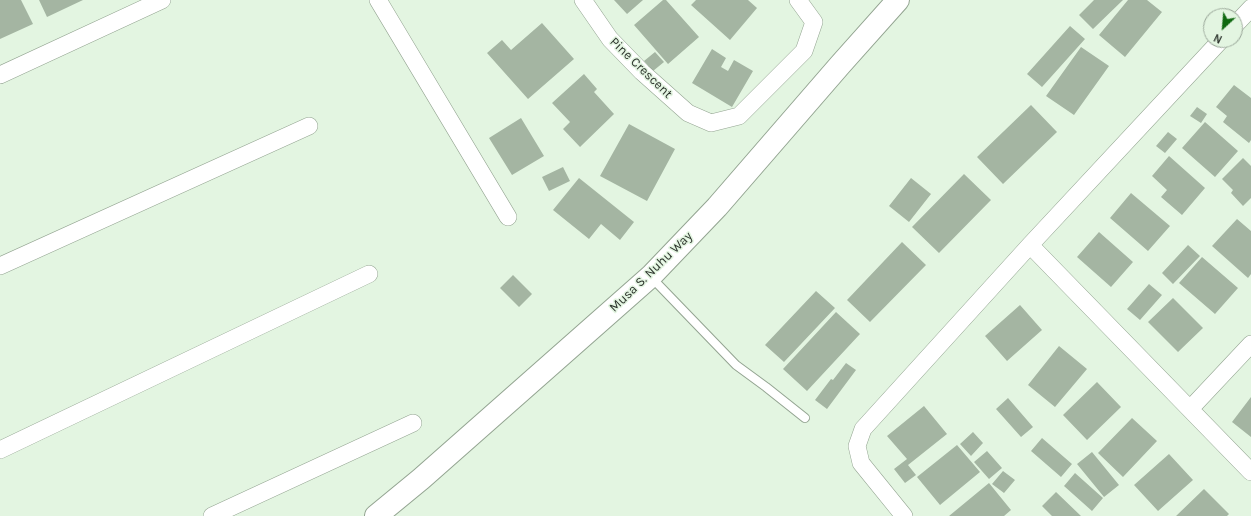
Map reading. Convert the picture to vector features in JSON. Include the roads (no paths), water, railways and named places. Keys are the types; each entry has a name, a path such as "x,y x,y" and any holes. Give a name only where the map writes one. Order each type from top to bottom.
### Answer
{"street":[{"path":"0,75 162,0"},
{"path":"378,0 508,217"},
{"name":"Pine Crescent","path":"583,0 610,39 642,72 688,113 711,123 739,116 804,50 814,22 798,0"},
{"name":"Musa S. Nuhu Way","path":"376,516 422,479 651,276 717,207 898,0"},
{"path":"1243,16 1251,8"},
{"path":"904,516 861,463 857,446 863,429 1030,245 1214,48"},
{"path":"0,266 309,126"},
{"path":"1030,245 1251,472"},
{"path":"0,450 369,274"},
{"path":"1190,410 1251,344"},
{"path":"212,516 413,423"}],"lane":[{"path":"651,276 736,366 766,387 805,418"}]}
